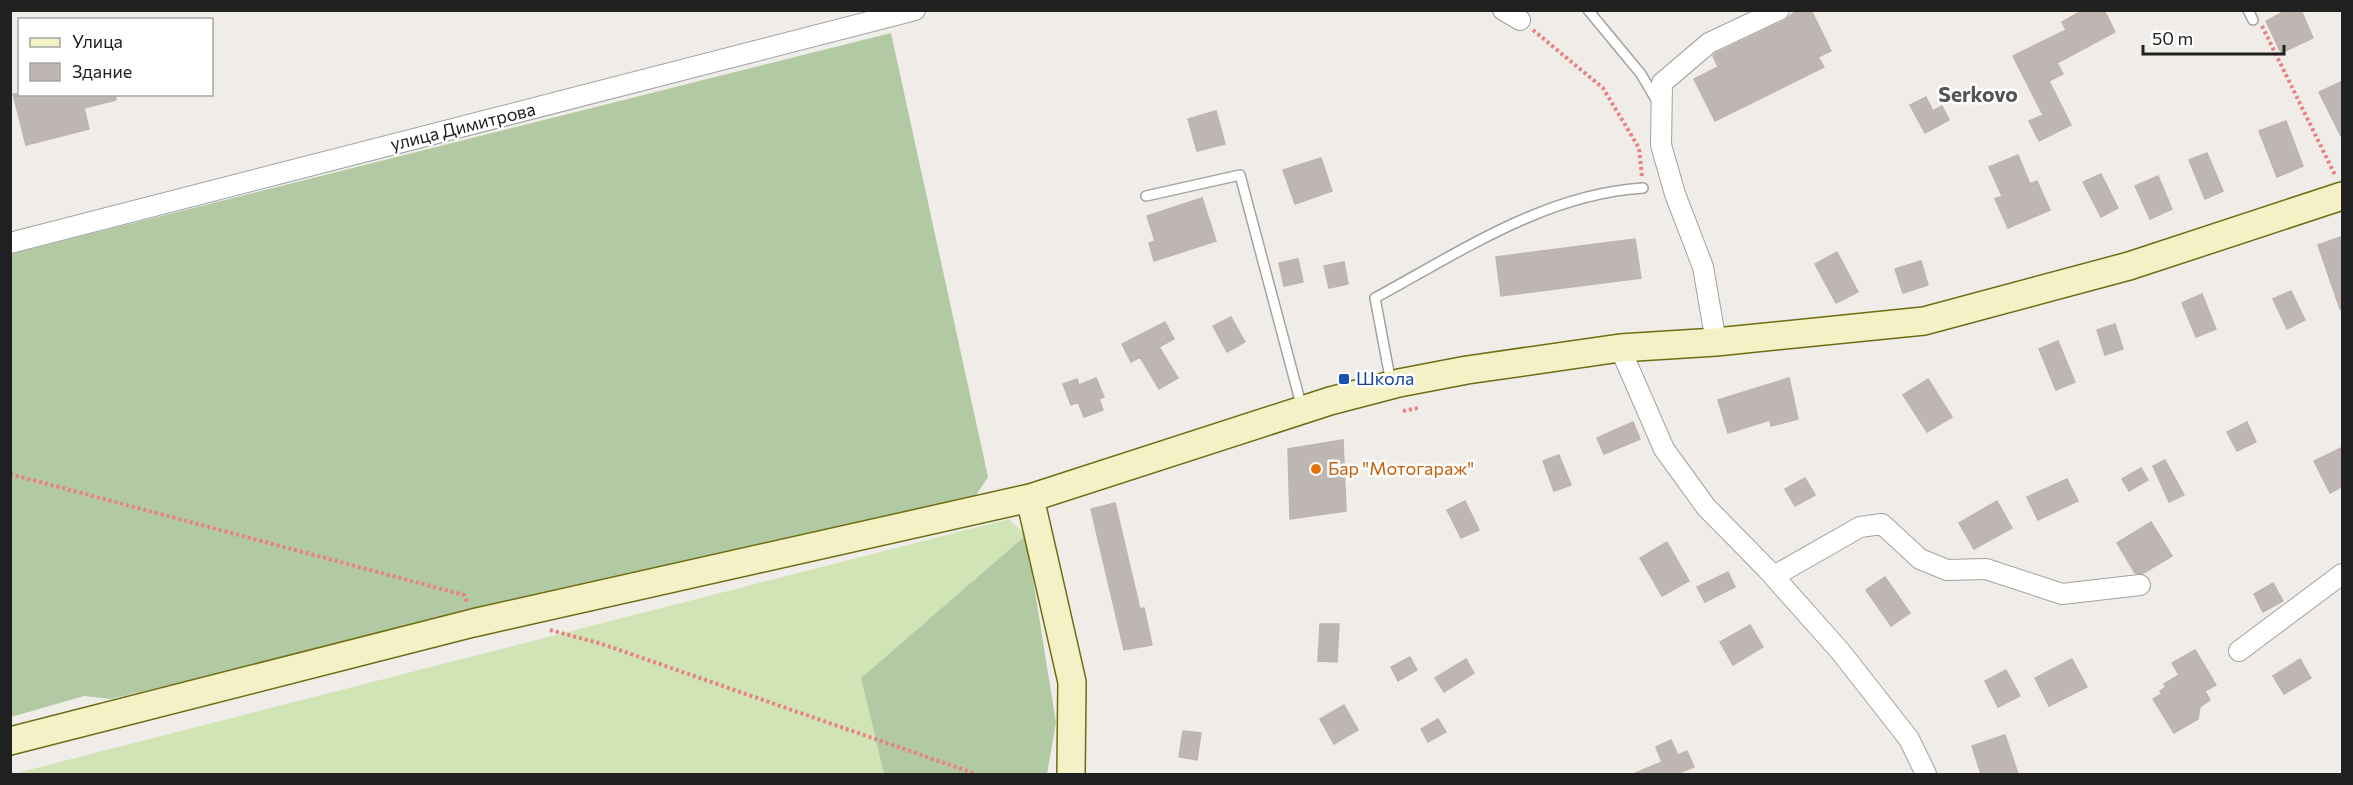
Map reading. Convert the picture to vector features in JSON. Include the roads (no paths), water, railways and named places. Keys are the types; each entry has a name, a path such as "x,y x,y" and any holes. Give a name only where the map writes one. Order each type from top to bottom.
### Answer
{"main road":[{"path":"10,741 473,623 1030,498 1303,410 1392,386 1467,370 1620,348 1716,342 1924,321 2129,266 2343,196"},
{"path":"1030,498 1072,682 1071,774"}],"street":[{"name":"улица Димитрова","path":"10,243 915,10"},
{"path":"1503,10 1520,21"},
{"path":"1716,342 1703,267 1675,194 1661,145 1662,83 1709,43 1779,10"},
{"path":"1620,348 1664,448 1706,507 1774,576 1840,651 1909,739 1926,774"},
{"path":"1774,576 1860,527 1882,524 1920,559 1947,570 1986,569 2062,594 2139,585"},
{"path":"2239,651 2343,574"}],"lane":[{"path":"1588,10 1641,74 1660,108"},
{"path":"2248,10 2253,20"},
{"path":"1146,196 1240,175 1303,410"},
{"path":"1392,386 1375,298 1501,230 1562,202 1617,190 1643,188"}],"place":[{"name":"Школа","path":"1344,379"},
{"name":"Бар \"Мотогараж\"","path":"1316,469"}],"district":[{"name":"Serkovo","path":"1978,95"}]}
